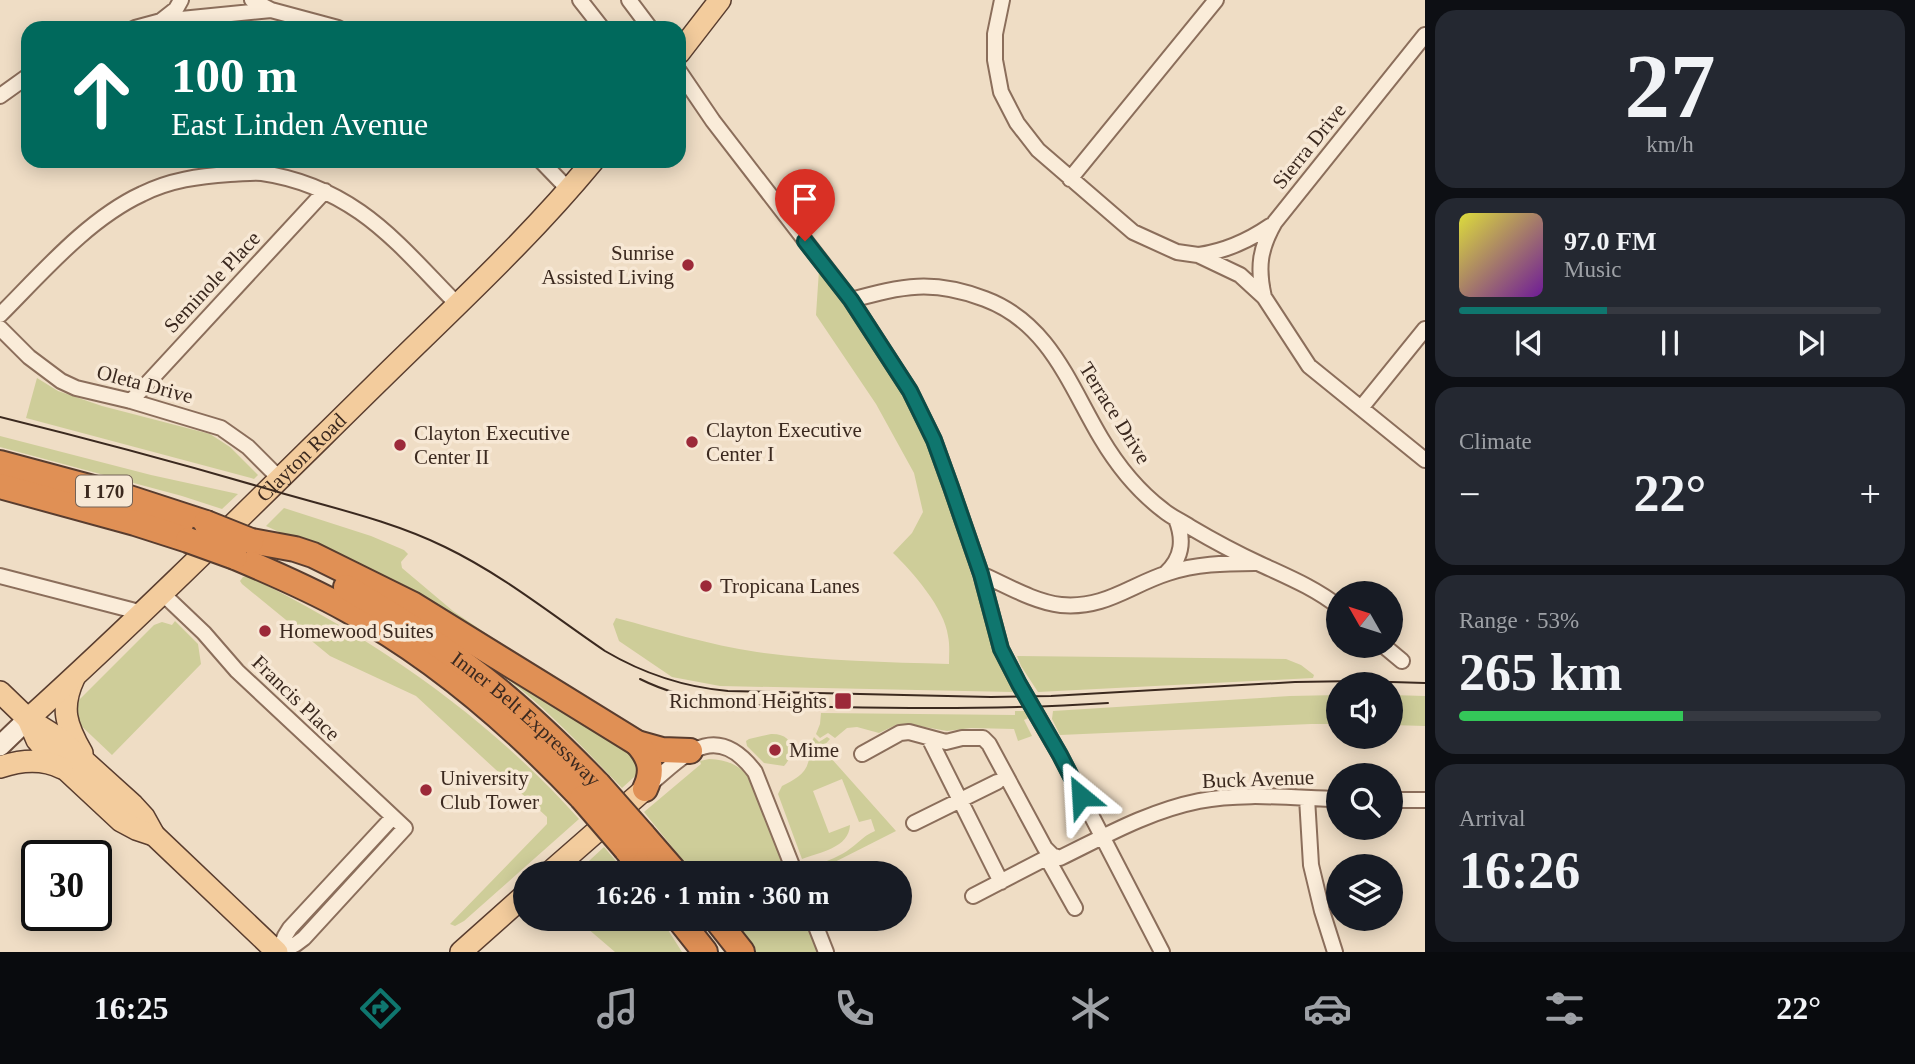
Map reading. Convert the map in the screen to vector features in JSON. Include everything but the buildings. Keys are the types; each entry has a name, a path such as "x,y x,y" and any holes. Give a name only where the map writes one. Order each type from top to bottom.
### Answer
{"highway":[{"name":"Inner Belt Expressway","path":"0,463 123,496 206,523 281,577 347,610 414,651 474,696 546,760 590,791 643,852"},
{"name":"Inner Belt Expressway","path":"0,486 188,540 243,549"},
{"path":"243,549 295,549 313,555 450,625 637,743 662,750 690,751"},
{"path":"637,743 650,760 651,772 645,789"},
{"path":"691,931 697,952"},
{"path":"693,931 705,952"},
{"path":"700,931 726,952"},
{"path":"725,931 742,952"}],"main road":[{"path":"686,43 720,0"},
{"name":"Clayton Road","path":"0,746 163,594 512,251 587,168"},
{"path":"75,676 66,699 66,715 74,739 78,767"},
{"path":"0,692 28,719 60,739 78,767 121,821 154,835 279,952"},
{"path":"0,767 14,762 32,761 78,767"},
{"path":"563,861 645,789"},
{"path":"461,952 482,942 513,908"}],"street":[{"path":"161,20 176,9 181,0"},
{"path":"252,0 271,10 312,21"},
{"path":"580,0 596,21"},
{"path":"628,0 644,21"},
{"path":"1002,0 995,34 995,60 1001,92 1017,122 1038,150 1133,232 1177,253 1198,255 1229,248 1256,236 1275,222"},
{"path":"1070,179 1216,0"},
{"path":"158,21 271,10"},
{"name":"Sierra Drive","path":"1264,297 1260,277 1261,260 1265,240 1275,222 1425,35"},
{"path":"0,96 21,81"},
{"path":"686,82 712,121 851,300 910,391 934,440 981,574 1001,649 1060,755 1162,952"},
{"path":"548,168 569,190"},
{"path":"0,315 89,229 141,194 199,176 260,173 325,191 360,212 457,304"},
{"name":"Seminole Place","path":"131,401 325,191"},
{"path":"1198,255 1240,275 1264,297 1309,366 1425,460"},
{"name":"Terrace Drive","path":"851,300 895,288 935,286 970,293 1003,306 1027,323 1048,347 1117,463 1163,511 1259,564 1290,576 1326,597"},
{"name":"Oleta Drive","path":"0,328 29,357 61,381 76,388 221,428 248,447 280,479"},
{"path":"1361,408 1425,328"},
{"path":"1166,574 1181,554 1182,538 1176,519"},
{"path":"981,574 1060,605 1085,604 1112,598 1191,566 1259,564"},
{"path":"0,576 143,612"},
{"name":"Francis Place","path":"163,594 204,633 237,671 405,828 304,938 279,952"},
{"path":"1398,658 1402,661"},
{"path":"862,754 900,733 909,732 946,742 983,738 989,744 1075,908"},
{"path":"929,737 1001,882"},
{"path":"645,789 690,751 712,744 720,746 749,764 761,784 790,861"},
{"path":"914,823 997,782"},
{"name":"Buck Avenue","path":"973,896 1049,856 1060,858 1145,817 1175,806 1202,800 1240,797 1326,799"},
{"path":"1307,798 1311,865 1335,952"},
{"path":"1403,800 1425,800"},
{"path":"279,952 290,928 393,817"},
{"path":"818,931 826,952"}],"shaded area":[{"path":"819,270 877,352 916,418 941,481 991,636 1013,692 720,686 672,677 619,641 613,624 616,618 757,652 877,662 949,664 949,639 941,614 918,580 893,553 912,533 923,512 914,473 876,404 816,315"},
{"path":"37,378 58,391 102,406 210,434 230,447 258,475 254,479 26,418"},
{"path":"0,436 151,475 238,494 222,509 0,447"},
{"path":"284,508 371,536 404,550 408,554 401,562 402,568 453,611 512,651 509,654 372,574 266,526"},
{"path":"248,576 339,625 425,681 505,746 579,819 532,861 513,861 513,878 464,921 455,926 450,924 547,824 547,817 416,696 330,656 242,584 240,581"},
{"path":"175,621 198,644 201,664 112,755 75,720 77,702 154,625 162,622 172,625"},
{"path":"458,647 635,752 643,769 622,788 563,727 516,685"},
{"path":"1017,656 1286,659 1301,665 1314,675 1313,678 1038,692"},
{"path":"1326,695 1326,724 1060,735 1052,719 1053,711"},
{"path":"1403,695 1425,696 1425,726 1403,725"},
{"path":"1015,711 1024,711 1028,718 1024,720 1032,736 1018,741 1014,729 971,728 947,731 898,724 879,733 857,727 847,728 835,738 828,733 820,738 816,734 821,713 1015,715"},
{"path":"771,734 784,736 791,744 791,755 784,766 764,763 747,746 746,741 749,739"},
{"path":"814,737 819,742 827,737 830,739 822,748 896,831 837,861 826,861 842,854 875,831 871,819 859,822 842,779 813,791 829,833 850,825 845,839 832,848 802,859 778,794 782,786 805,769"},
{"path":"721,760 741,769 750,778 783,861 683,861 644,812 701,764 700,761"},
{"path":"604,847 616,861 589,861"},
{"path":"590,931 669,931 682,952 615,952"},
{"path":"739,931 812,931 820,952 756,952"}],"tram line":[{"path":"0,417 209,472 362,516 425,538 487,570 605,651 649,673 695,686 728,691 991,697 1295,682 1425,683"},
{"path":"640,679 688,696 762,706 973,708 1108,703"}],"place":[{"name":"Sunrise Assisted Living","path":"688,265"},
{"name":"Clayton Executive Center I","path":"692,442"},
{"name":"Clayton Executive Center II","path":"400,445"},
{"name":"Tropicana Lanes","path":"706,586"},
{"name":"Homewood Suites","path":"265,631"},
{"name":"Richmond Heights","path":"843,701"},
{"name":"Mime","path":"775,750"},
{"name":"University Club Tower","path":"426,790"}],"route":[{"path":"805,241 851,300 910,391 934,440 951,487 981,574 1001,649 1081,796"}]}
